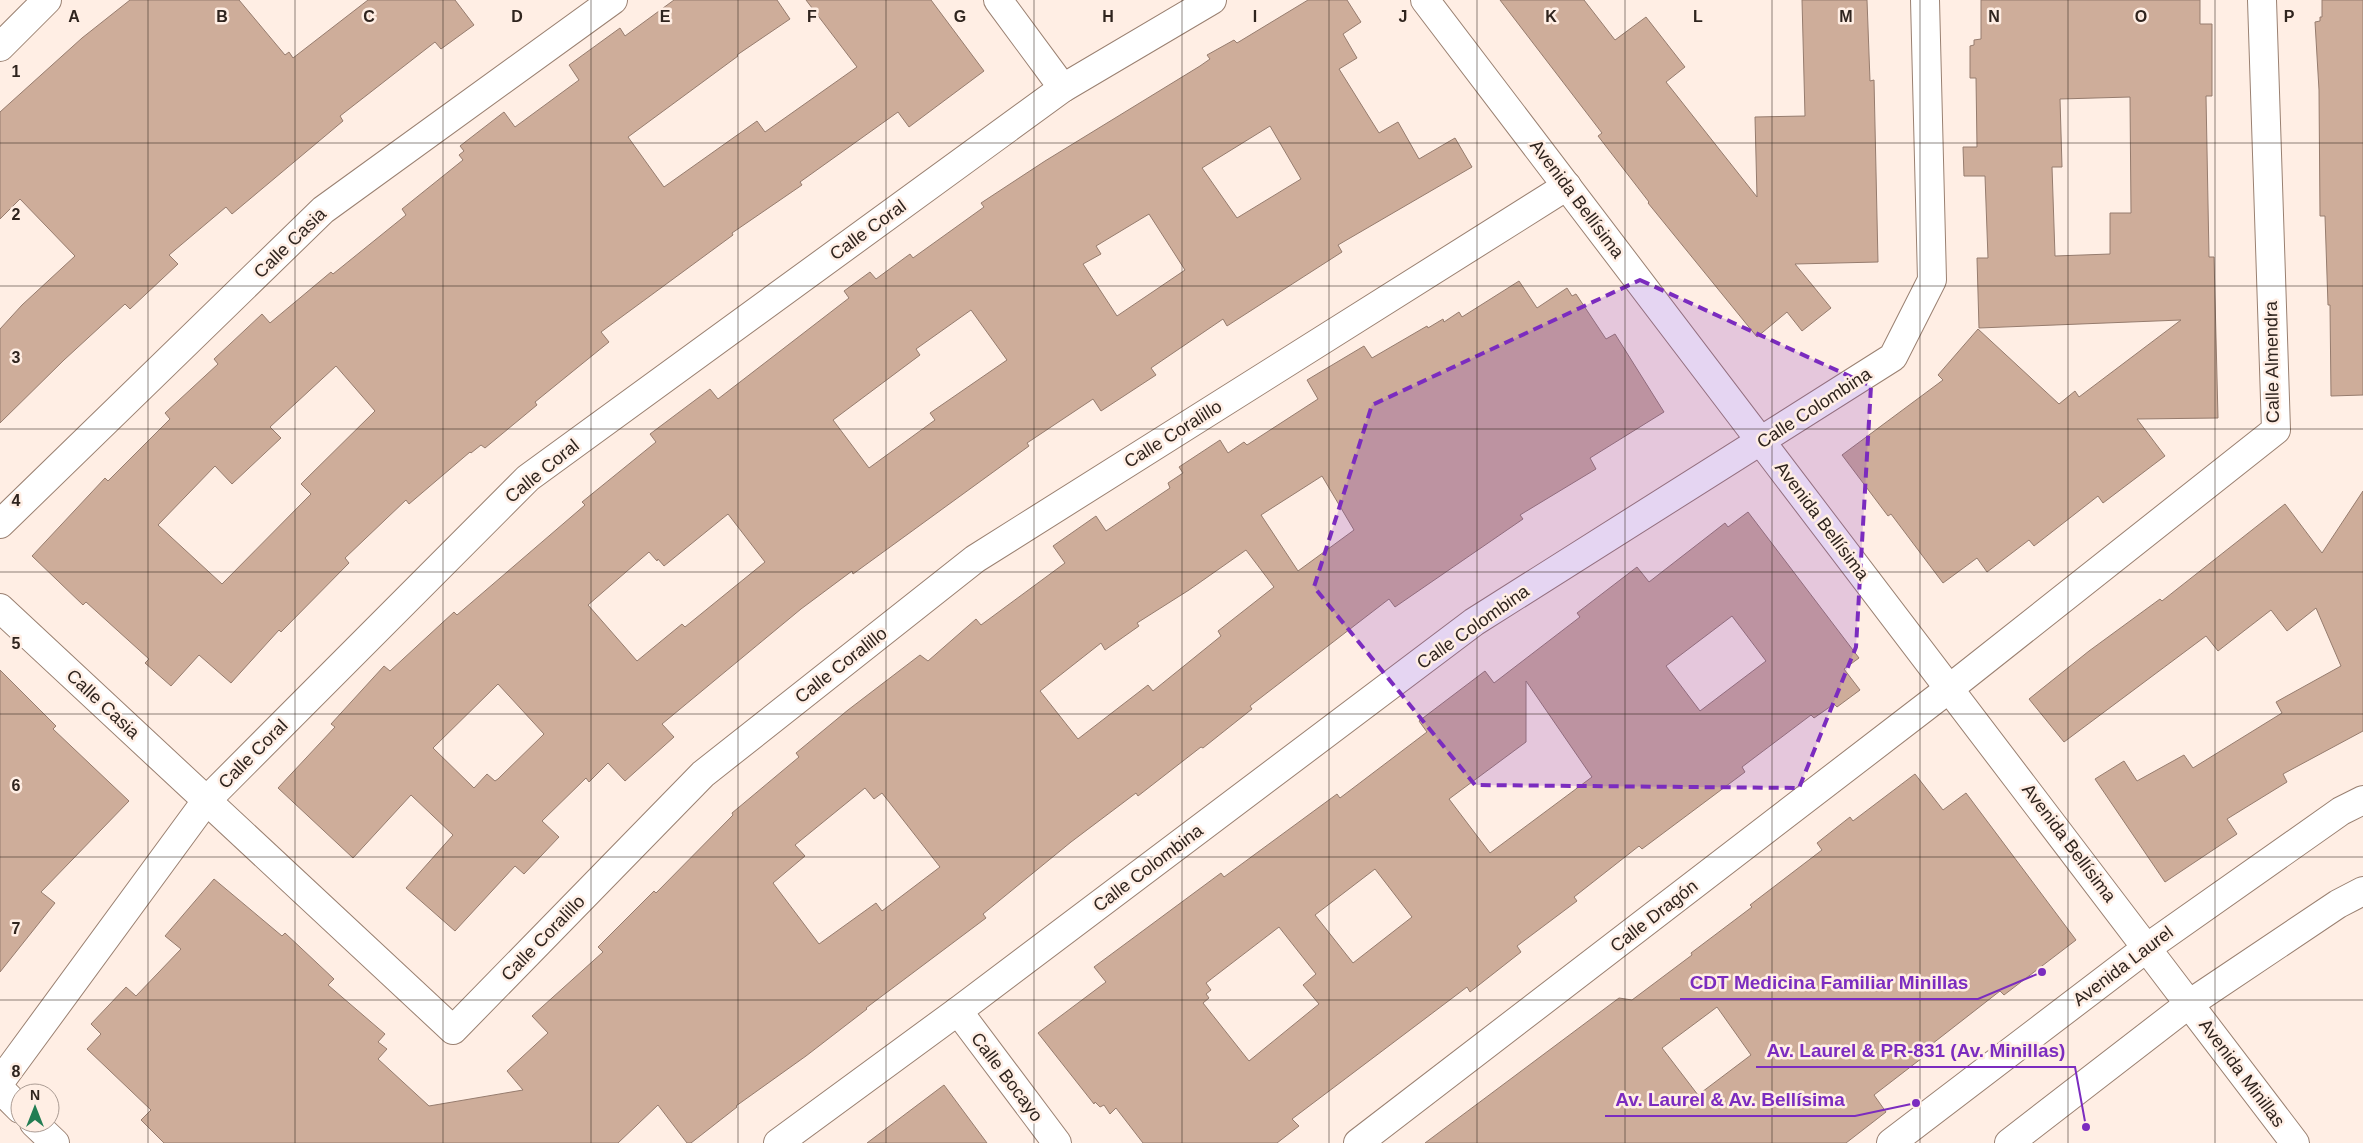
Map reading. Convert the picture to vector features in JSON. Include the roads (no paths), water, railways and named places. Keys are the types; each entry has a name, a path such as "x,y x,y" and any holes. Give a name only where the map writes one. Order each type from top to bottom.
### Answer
{"street":[{"path":"0,47 47,0"},
{"name":"Calle Casia","path":"0,524 323,210 613,0"},
{"path":"998,0 1063,88"},
{"name":"Calle Coral","path":"0,1082 206,801 528,478 1063,88 1212,0"},
{"name":"Avenida Bellísima","path":"1425,0 2190,1004"},
{"name":"Calle Colombina","path":"778,1143 958,1011 1474,622 1893,358 1932,280 1925,0"},
{"name":"Calle Almendra","path":"1950,688 2276,430 2262,0"},
{"name":"Calle Coralillo","path":"206,801 453,1030 703,774 975,559 1567,186"},
{"name":"Calle Casia","path":"0,608 206,801"},
{"name":"Calle Dragón","path":"1358,1143 1950,688"},
{"name":"Avenida Laurel","path":"1891,1143 2148,947 2341,811 2363,800"},
{"path":"2009,1143 2190,1004 2338,904 2363,891"},
{"name":"Avenida Minillas","path":"2190,1004 2295,1143"},
{"name":"Calle Bocayo","path":"958,1011 1057,1143"},
{"path":"0,1089 10,1099"},
{"path":"44,1133 54,1143"}],"place":[{"name":"CDT Medicina Familiar Minillas","path":"2042,972"},
{"name":"Av. Laurel & Av. Bellísima","path":"1916,1103"},
{"name":"Av. Laurel & PR-831 (Av. Minillas)","path":"2086,1127"}]}
